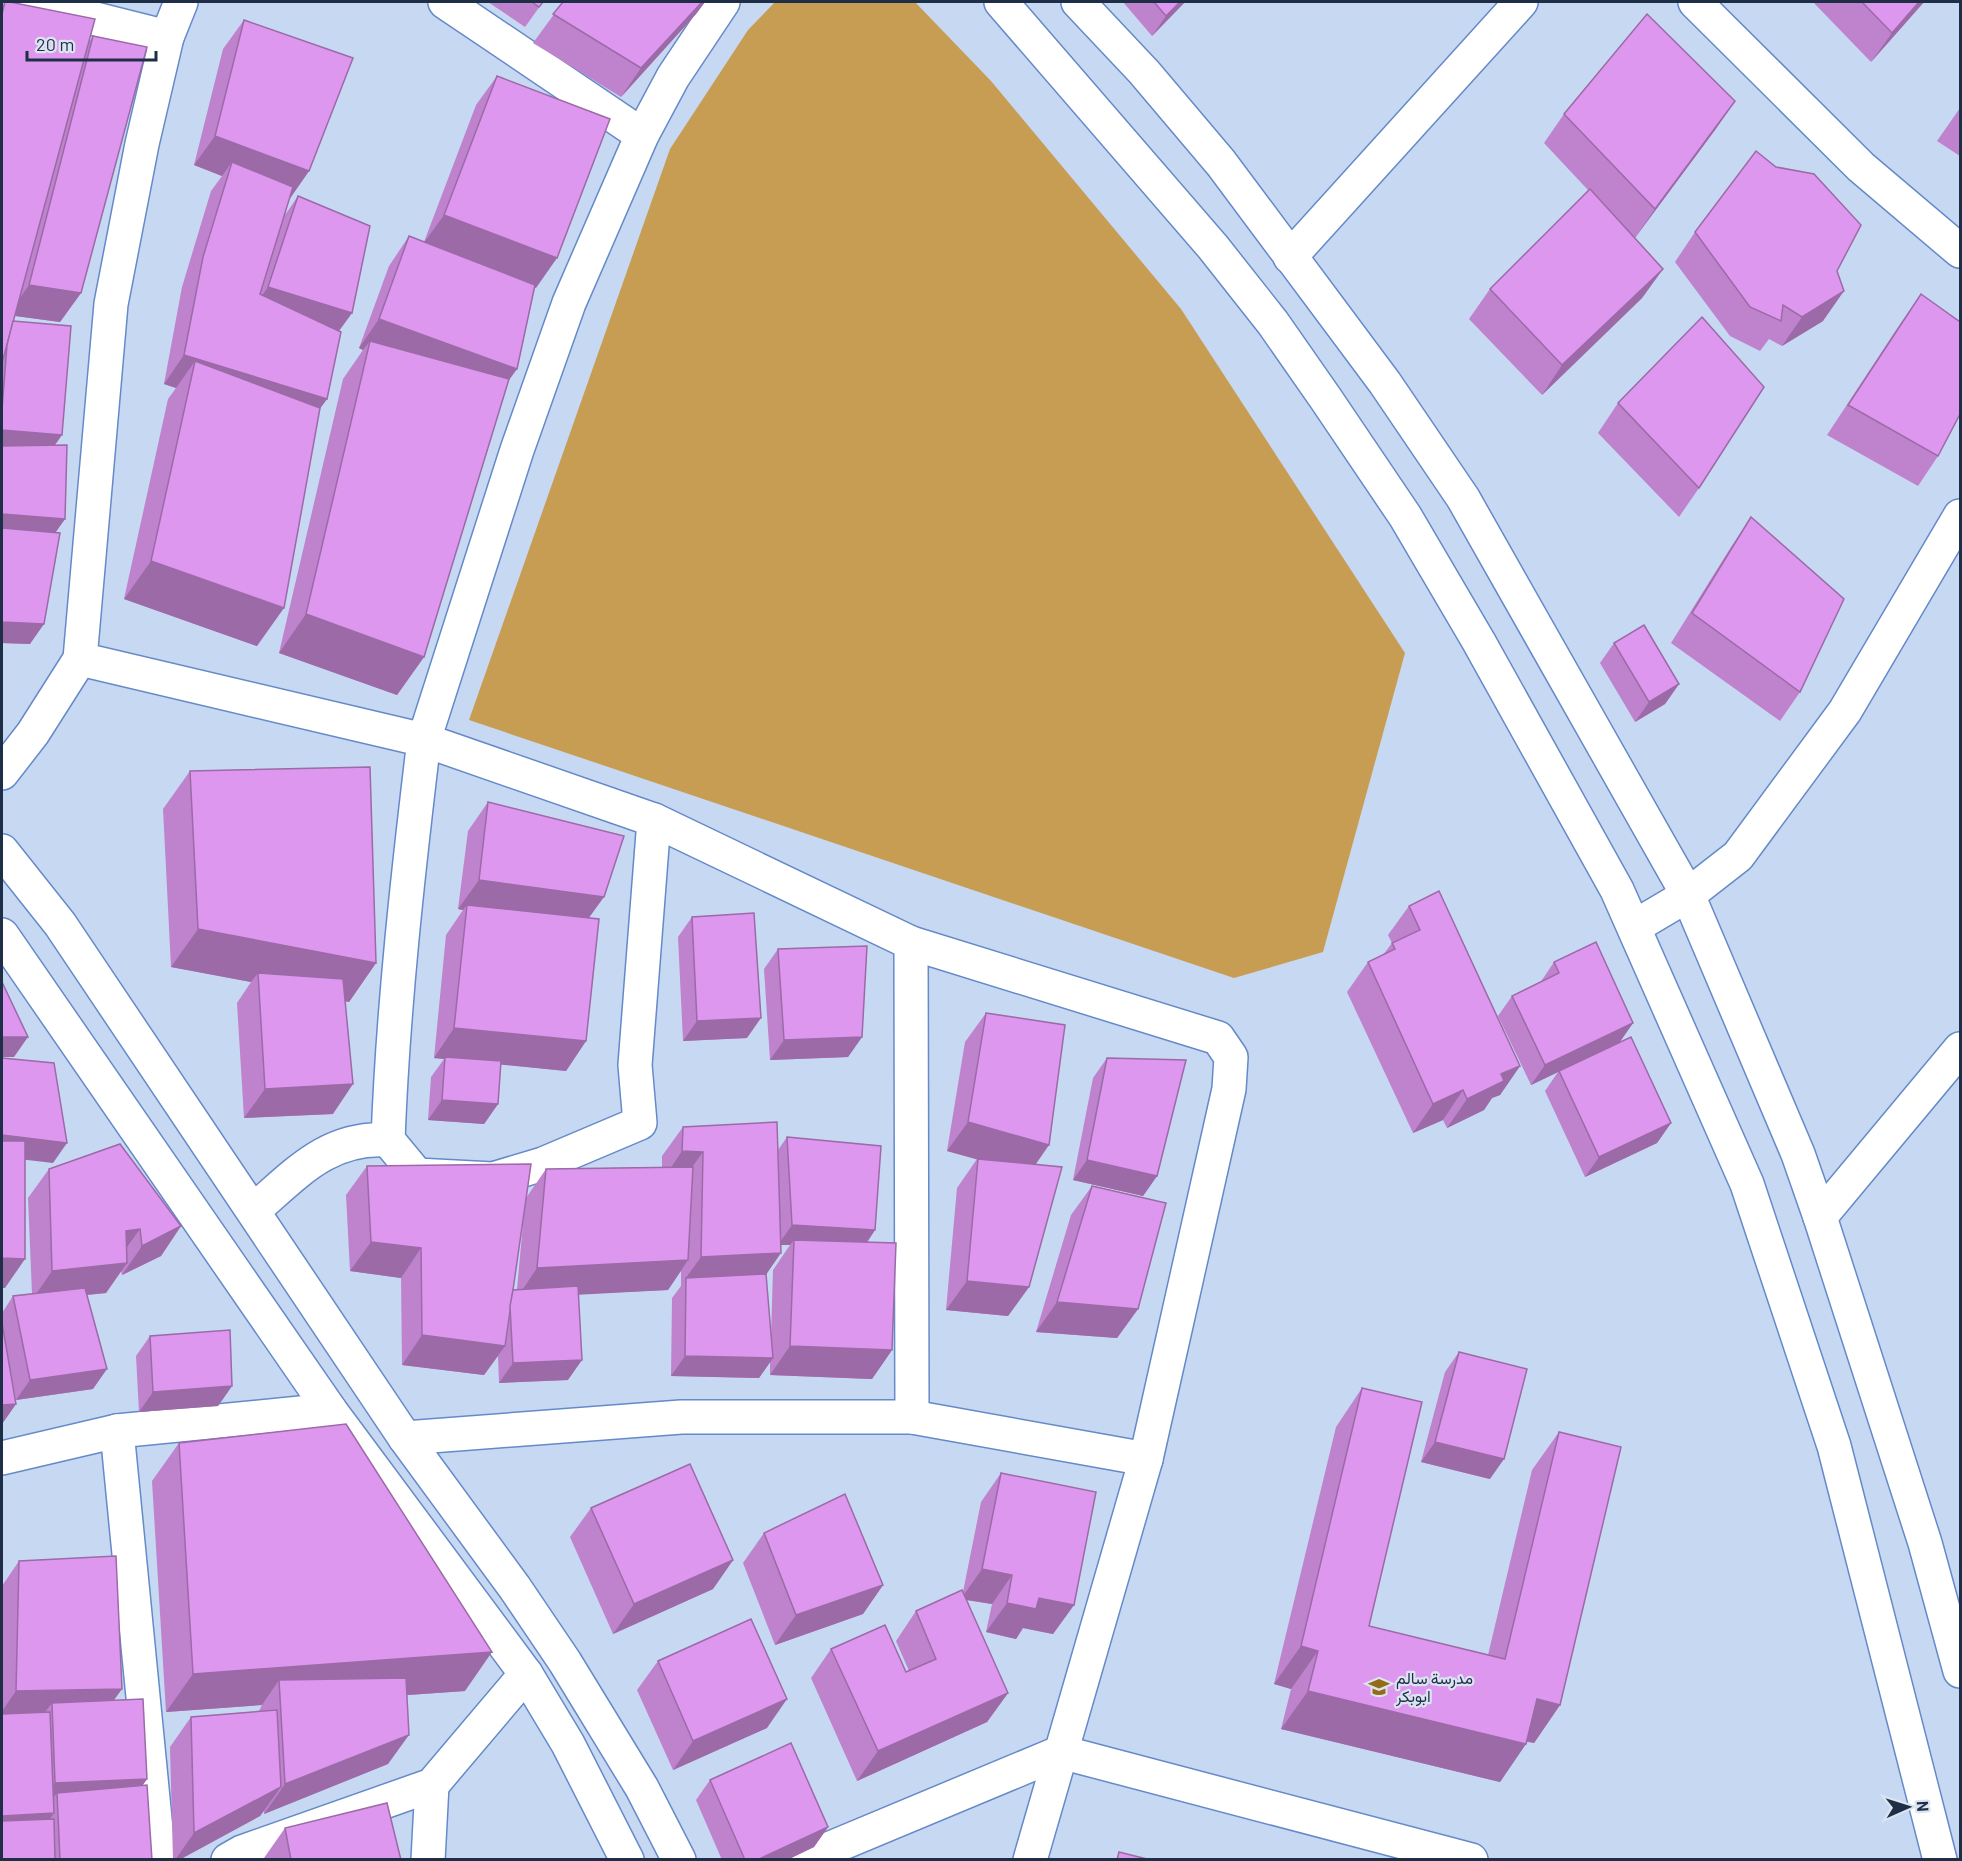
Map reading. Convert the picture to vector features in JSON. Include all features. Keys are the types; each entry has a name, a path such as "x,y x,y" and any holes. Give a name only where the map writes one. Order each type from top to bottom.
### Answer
{"street":[{"path":"28,2 167,37"},
{"path":"2,773 33,733 80,659 111,304 142,144 167,37 181,2"},
{"path":"446,2 642,135"},
{"path":"654,820 635,1065 640,1123 543,1164 493,1179 417,1175 388,1140 390,1077 410,854 424,740 514,461 569,303 642,135 673,77 723,2"},
{"path":"1001,2 1213,247 1273,323 1326,399 1406,516 1617,890 1747,1184 1834,1446 1940,1860"},
{"path":"1078,2 1144,72 1221,163 1385,383 1463,498 1688,894 1798,1154 1925,1543 1960,1671"},
{"path":"1290,257 1521,2"},
{"path":"1695,2 1861,167 1960,251"},
{"path":"1634,927 1688,894 1738,856 1845,711 1960,516"},
{"path":"80,659 424,740 654,820 911,943 1218,1038 1232,1057 1229,1089 1146,1459 1030,1860"},
{"path":"2,851 60,924 405,1438 515,1588 565,1662 642,1788 679,1860"},
{"path":"2,935 330,1410 526,1674 568,1744 627,1860"},
{"path":"911,943 912,1417"},
{"path":"1820,1217 1960,1049"},
{"path":"254,1210 327,1151 350,1142 388,1140"},
{"path":"2,1458 117,1431 330,1410"},
{"path":"405,1438 681,1417 912,1417 1146,1459"},
{"path":"117,1431 159,1860"},
{"path":"238,1857 432,1785 526,1674"},
{"path":"802,1860 1061,1752 1373,1847 1471,1860"},
{"path":"428,1860 432,1785"}],"shaded area":[{"path":"775,2 915,2 991,81 1181,309 1405,653 1323,952 1234,978 469,720 670,149 748,30"}],"building":[{"path":"5,2 95,19 2,363 2,14"},
{"path":"532,2 543,2 539,7"},
{"path":"563,2 702,2 641,68 553,14"},
{"path":"1154,2 1180,2 1166,16"},
{"path":"1862,2 1919,2 1892,33"},
{"path":"1647,14 1735,101 1655,209 1564,114"},
{"path":"244,20 353,58 309,171 215,136"},
{"path":"93,36 147,47 81,293 29,285"},
{"path":"497,76 610,119 557,258 444,215"},
{"path":"1756,151 1776,167 1814,174 1861,225 1837,271 1844,291 1802,317 1783,305 1781,321 1750,307 1695,232"},
{"path":"232,162 293,187 260,294 341,332 327,399 184,355 203,257"},
{"path":"1590,189 1663,269 1562,365 1490,289"},
{"path":"298,196 370,226 352,313 268,287"},
{"path":"409,236 535,285 517,369 379,319"},
{"path":"1921,294 1960,322 1960,414 1938,456 1848,405"},
{"path":"1702,317 1764,387 1699,488 1618,403"},
{"path":"13,321 71,326 62,435 2,430 7,345"},
{"path":"370,341 509,379 424,657 306,614"},
{"path":"195,361 320,408 284,608 151,561"},
{"path":"67,445 65,519 2,514 2,446"},
{"path":"1751,517 1844,599 1800,692 1692,613"},
{"path":"2,528 60,533 44,624 2,622"},
{"path":"1644,625 1679,684 1649,702 1614,643"},
{"path":"370,767 376,963 198,929 190,771"},
{"path":"488,802 624,836 604,897 479,880"},
{"path":"1439,891 1520,1066 1501,1074 1504,1081 1467,1099 1463,1090 1433,1104 1368,962 1395,949 1392,943 1420,930 1409,906"},
{"path":"467,905 599,919 586,1041 454,1028"},
{"path":"754,913 761,1018 697,1021 692,917"},
{"path":"1596,942 1633,1023 1545,1065 1512,996 1559,973 1554,962"},
{"path":"867,946 862,1037 784,1040 778,949"},
{"path":"258,973 343,979 353,1084 265,1089"},
{"path":"2,982 28,1037 2,1037"},
{"path":"986,1013 1065,1025 1049,1145 968,1122"},
{"path":"1631,1037 1671,1123 1599,1157 1559,1071"},
{"path":"445,1057 501,1061 498,1104 442,1100"},
{"path":"2,1058 54,1063 67,1143 2,1135"},
{"path":"1107,1058 1186,1060 1157,1176 1087,1160"},
{"path":"777,1122 781,1253 701,1257 703,1152 682,1151 683,1127"},
{"path":"787,1137 881,1146 875,1230 792,1225"},
{"path":"2,1141 25,1141 25,1259 2,1258"},
{"path":"120,1144 181,1226 142,1246 140,1229 126,1231 127,1263 52,1271 49,1169"},
{"path":"978,1159 1062,1167 1029,1287 967,1281"},
{"path":"531,1164 505,1346 422,1335 421,1248 371,1242 367,1166"},
{"path":"693,1167 688,1260 537,1268 546,1169"},
{"path":"1092,1186 1166,1203 1138,1309 1057,1302"},
{"path":"794,1240 896,1243 892,1350 790,1346"},
{"path":"766,1274 773,1358 685,1356 686,1278"},
{"path":"578,1286 582,1360 513,1363 510,1306 513,1290"},
{"path":"85,1288 107,1369 30,1380 13,1296"},
{"path":"2,1323 16,1404 2,1405"},
{"path":"230,1330 232,1386 153,1392 150,1336"},
{"path":"1459,1352 1527,1369 1504,1459 1435,1442"},
{"path":"1362,1388 1422,1402 1369,1626 1505,1659 1559,1432 1621,1447 1560,1705 1537,1699 1526,1744 1308,1691 1318,1651 1301,1646"},
{"path":"346,1424 492,1652 193,1674 179,1443"},
{"path":"690,1464 733,1560 634,1604 591,1508"},
{"path":"1001,1473 1096,1492 1074,1605 1039,1598 1036,1609 1007,1603 1012,1575 982,1569"},
{"path":"845,1494 883,1585 796,1615 764,1533"},
{"path":"116,1556 122,1689 16,1691 19,1561"},
{"path":"962,1590 1008,1693 878,1751 831,1649 885,1625 906,1672 936,1659 916,1611"},
{"path":"751,1619 787,1699 693,1741 658,1661"},
{"path":"406,1678 409,1735 285,1784 279,1680"},
{"path":"143,1699 147,1779 55,1783 52,1703"},
{"path":"277,1710 281,1787 194,1833 191,1717"},
{"path":"50,1712 54,1813 2,1816 2,1714"},
{"path":"791,1743 828,1827 757,1860 745,1860 710,1780"},
{"path":"147,1785 152,1860 60,1860 57,1793"},
{"path":"387,1803 401,1860 291,1860 285,1828"},
{"path":"54,1819 55,1860 2,1860 2,1821"},
{"path":"1119,1852 1151,1860 1117,1860"}],"place":[{"name":"مدرسة سالم ابوبكر","path":"1379,1687"}]}
